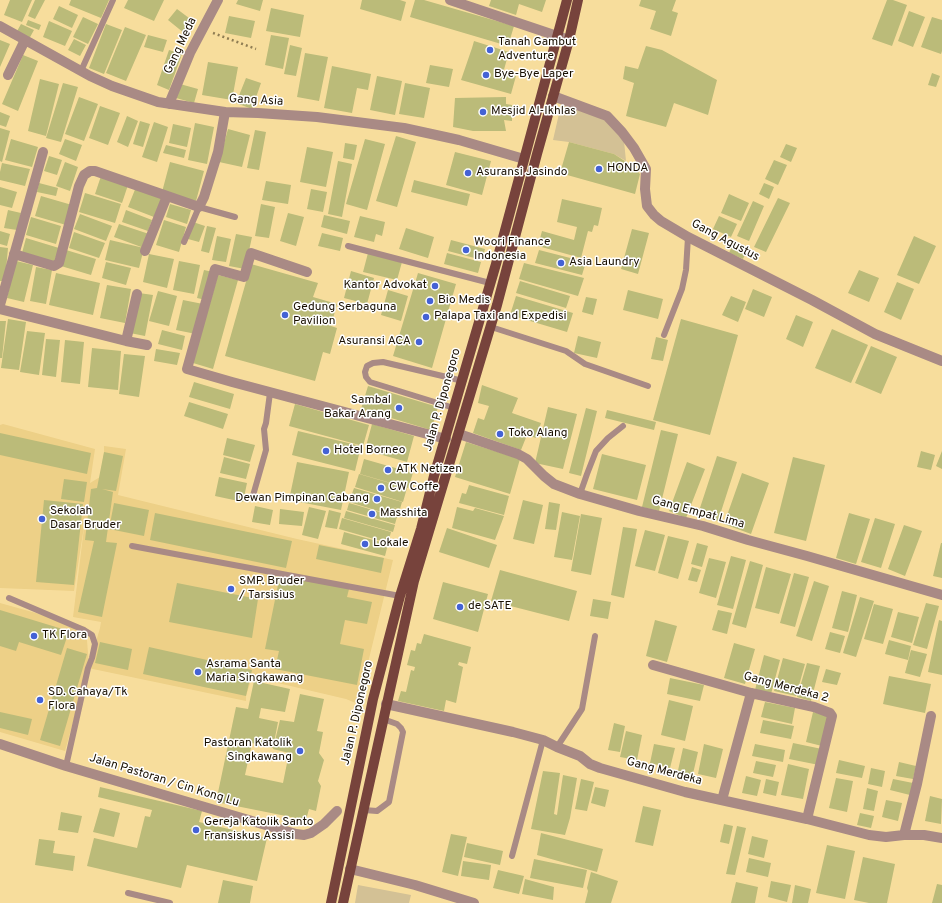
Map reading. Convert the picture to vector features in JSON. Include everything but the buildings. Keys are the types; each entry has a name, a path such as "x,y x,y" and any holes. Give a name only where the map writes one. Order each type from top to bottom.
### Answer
{"main road":[{"name":"Jalan P. Diponegoro","path":"332,903 373,699 400,596 421,529 434,476 446,440 490,283 567,0"},
{"name":"Jalan P. Diponegoro","path":"343,903 364,810 382,719 414,581 491,327 569,40 578,0"},
{"path":"364,738 378,741"}],"street":[{"name":"Gang Meda","path":"169,104 190,53 218,0"},
{"path":"450,0 569,40"},
{"name":"Gang Asia","path":"0,26 81,71 112,86 158,102 225,112 317,117 404,128 459,140 524,159"},
{"path":"8,75 25,40"},
{"name":"Gang Agustus","path":"553,96 607,116 612,121 634,148 646,169 645,189 647,206 661,221 688,237 875,334 942,361"},
{"path":"14,254 54,266 59,263 79,186 84,176 90,171 95,171 199,207 204,197 218,152 225,112"},
{"path":"0,305 43,152"},
{"path":"145,250 167,196"},
{"path":"307,272 251,253 244,277 215,269 187,369 446,440"},
{"path":"126,341 137,294"},
{"path":"0,309 147,345"},
{"name":"Gang Empat Lima","path":"459,434 518,454 527,459 554,484 580,494 639,511 703,526 942,595"},
{"name":"Gang Merdeka 2","path":"653,665 751,693 827,711 832,716 807,819"},
{"path":"722,800 751,693"},
{"name":"Gang Merdeka","path":"386,704 514,732 543,740 580,756 590,764 600,768 685,792 807,819 869,835 886,837 904,835 942,838"},
{"path":"904,835 917,784 931,716"},
{"name":"Jalan Pastoran / Cin Kong Lu","path":"0,744 66,766 296,834 304,835 311,833 324,824 337,810"},
{"path":"350,868 415,885 474,903"}],"lane":[{"path":"81,71 113,0"},
{"path":"184,242 199,207 235,217"},
{"path":"664,335 682,289 686,270 688,237"},
{"path":"348,246 490,283"},
{"path":"491,327 566,350 585,364 648,386"},
{"path":"454,408 370,382 366,377 365,372 367,366 373,363 383,362 462,381"},
{"path":"252,499 266,450 264,428 270,392"},
{"path":"580,494 596,451 608,438 623,426"},
{"path":"132,546 400,596"},
{"path":"9,598 84,630 92,635 95,644 88,668 66,766"},
{"path":"557,747 582,709 595,636"},
{"path":"364,810 377,811 389,802 403,732 397,724 382,719"},
{"path":"512,856 543,740"},
{"path":"128,893 170,903"}],"path":[{"path":"203,29 256,49"}],"shaded area":[{"path":"561,105 588,112 610,123 624,141 626,161 614,154 569,142 553,140"},
{"name":"SMP. Bruder / Tarsisius","path":"3,424 95,449 90,483 100,477 104,446 126,449 118,495 297,539 393,560 358,704 346,699 252,677 246,696 246,701 88,668 65,751 0,732 0,603 86,627 89,666 101,622 73,617 85,520 74,591 0,588 0,425"},
{"path":"358,885 411,895 409,903 355,903"}],"place":[{"name":"Tanah Gambut Adventure","path":"490,50"},
{"name":"Bye-Bye Laper","path":"486,75"},
{"name":"Mesjid Al-Ikhlas","path":"483,112"},
{"name":"HONDA","path":"599,169"},
{"name":"Asuransi Jasindo","path":"468,173"},
{"name":"Woori Finance Indonesia","path":"466,250"},
{"name":"Asia Laundry","path":"561,263"},
{"name":"Kantor Advokat","path":"435,286"},
{"name":"Bio Medis","path":"430,301"},
{"name":"Gedung Serbaguna Pavilion","path":"285,315"},
{"name":"Palapa Taxi and Expedisi","path":"426,317"},
{"name":"Asuransi ACA","path":"419,342"},
{"name":"Sambal Bakar Arang","path":"399,408"},
{"name":"Toko Alang","path":"500,434"},
{"name":"Hotel Borneo","path":"326,451"},
{"name":"ATK Netizen","path":"388,470"},
{"name":"CW Coffe","path":"381,488"},
{"name":"Dewan Pimpinan Cabang","path":"377,499"},
{"name":"Masshita","path":"372,514"},
{"name":"Sekolah Dasar Bruder","path":"42,519"},
{"name":"Lokale","path":"365,544"},
{"name":"SMP. Bruder / Tarsisius","path":"231,589"},
{"name":"de SATE","path":"460,607"},
{"name":"TK Flora","path":"34,636"},
{"name":"Asrama Santa Maria Singkawang","path":"198,672"},
{"name":"SD. Cahaya/Tk Flora","path":"40,700"},
{"name":"Pastoran Katolik Singkawang","path":"300,751"},
{"name":"Gereja Katolik Santo Fransiskus Assisi","path":"196,830"}]}
